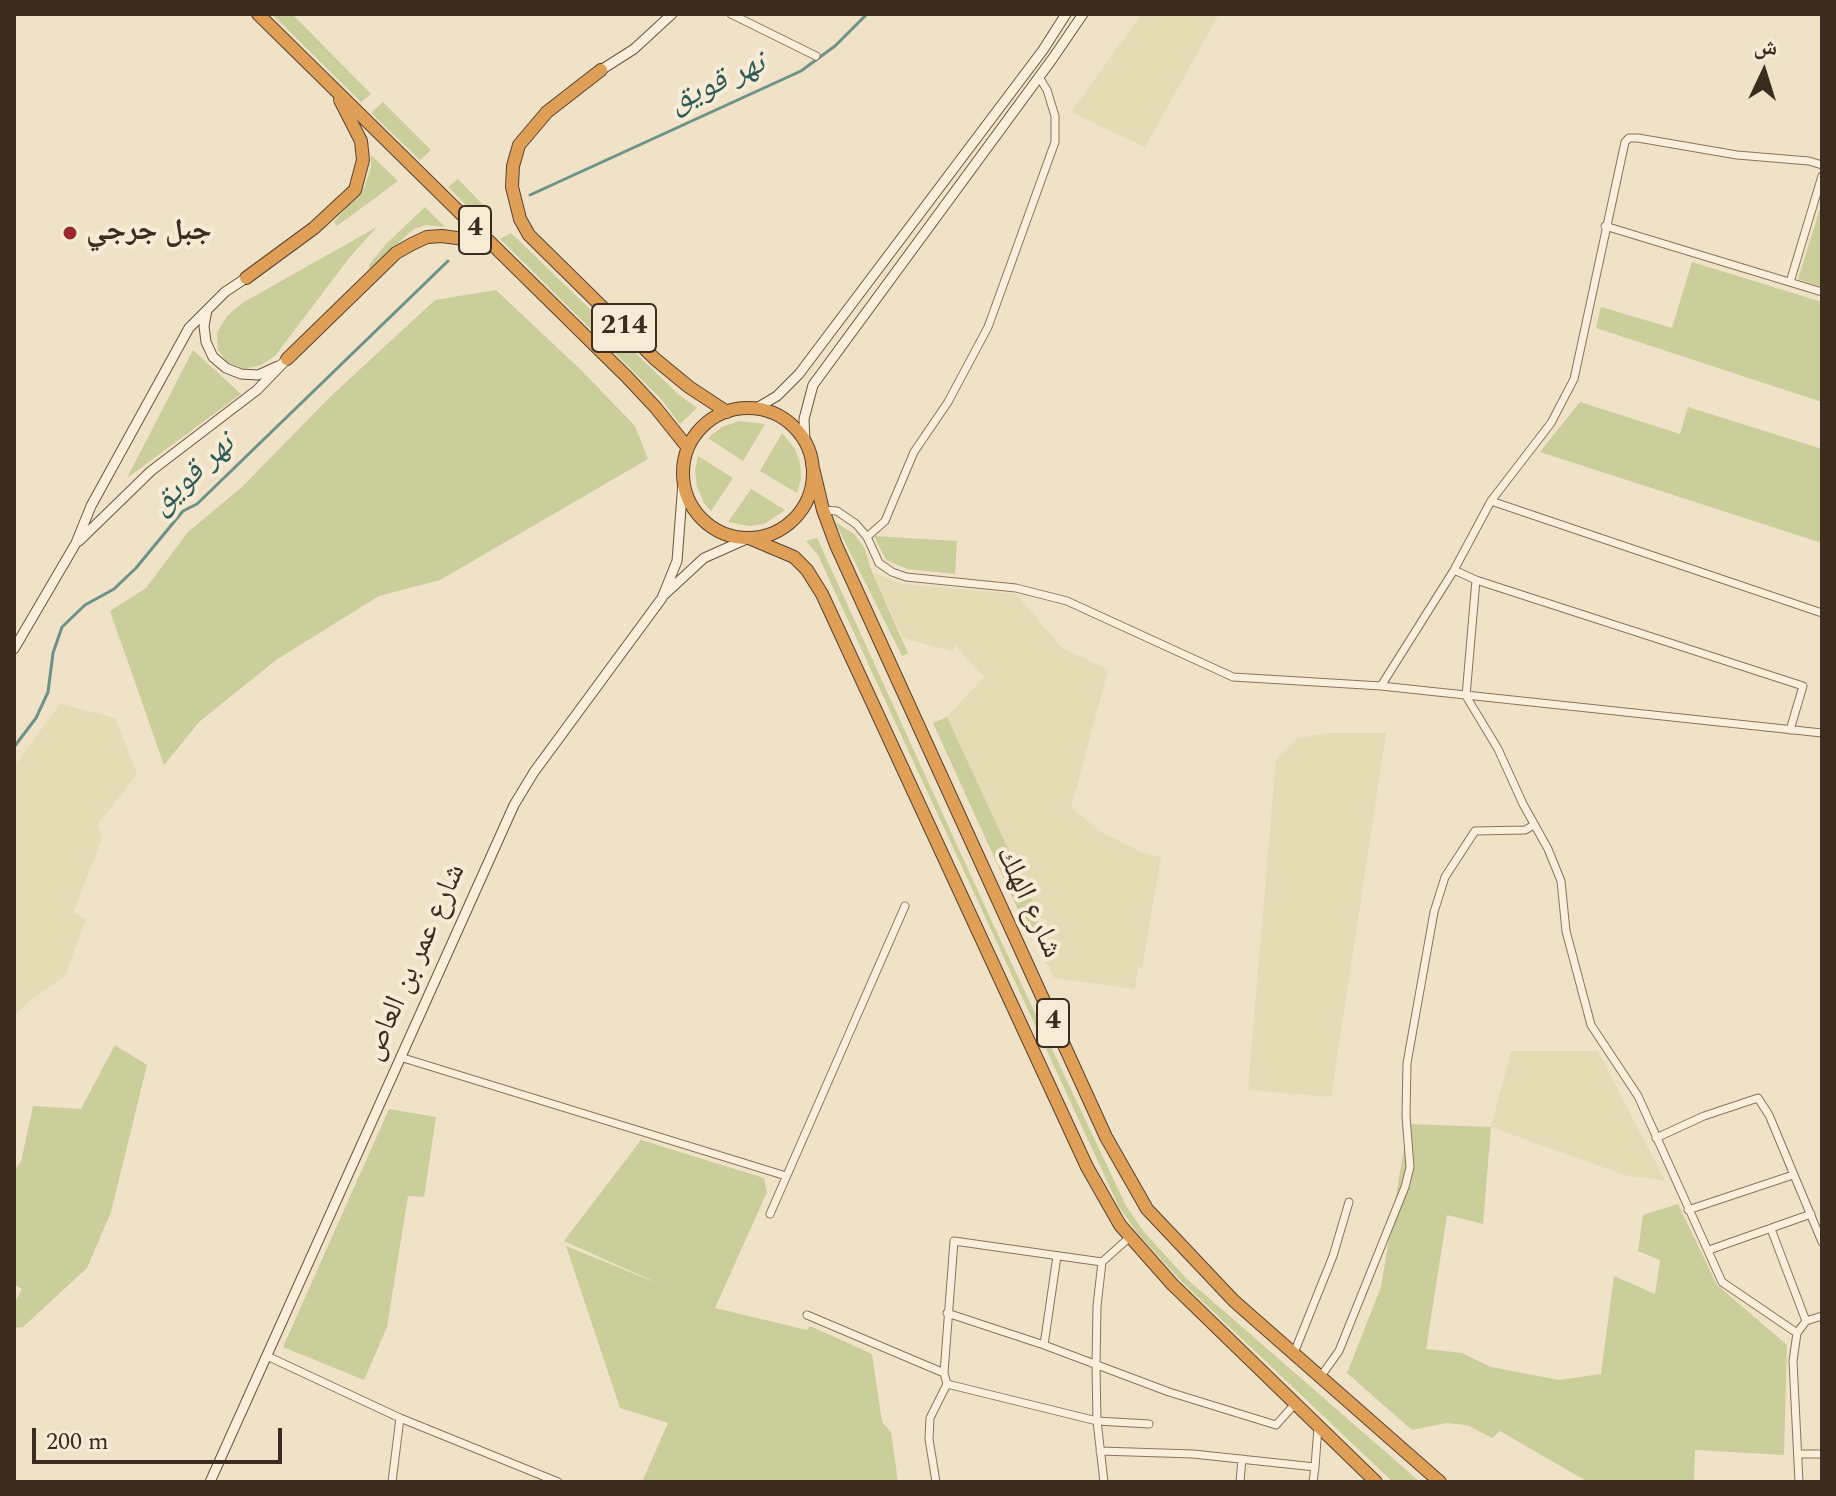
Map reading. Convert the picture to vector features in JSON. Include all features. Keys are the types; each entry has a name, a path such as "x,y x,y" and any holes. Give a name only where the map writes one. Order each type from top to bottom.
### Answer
{"highway":[{"name":"4","path":"258,14 627,377 688,448"},
{"name":"214","path":"601,70 547,112 519,145 513,166 512,187 517,211 529,235 655,359 727,412"},
{"path":"246,278 314,228 355,190 363,160 361,141 335,90"},
{"path":"287,359 396,253 412,244 427,237 471,240 503,258"},
{"path":"755,409 784,420 796,430 805,443 812,464 812,486 804,506 790,523 771,534 749,538 730,536 706,522 688,500 683,482 683,464 688,448 707,423 727,412 755,409"},
{"name":"شارع الهلك","path":"812,464 823,510 836,545 1106,1137 1147,1209 1234,1301 1440,1482"},
{"name":"شارع الهلك","path":"749,538 794,557 807,570 822,594 1087,1167 1120,1225 1172,1284 1376,1482"}],"main road":[{"path":"755,409 777,396 799,374 1043,50 1066,14"},
{"path":"805,443 804,419 813,385 1083,14"},
{"path":"601,70 634,49 670,15"},
{"path":"14,649 76,543 91,506 189,328 225,292 246,278"},
{"path":"207,309 204,326 206,342 213,357 226,368 241,374 258,375 274,370 287,359"},
{"path":"76,543 172,453 257,390 287,359"},
{"name":"شارع عمر بن العاص","path":"210,1482 514,805 534,772 662,598 677,561 683,482"},
{"path":"662,598 704,558 749,538"}],"street":[{"path":"731,14 816,56"},
{"path":"867,537 885,521 907,466 978,350 993,314 1055,142 1055,116 1047,90 1039,77"},
{"path":"1381,686 1454,570 1491,501 1551,423 1574,379 1622,149 1629,138 1822,165"},
{"path":"1790,282 1822,176"},
{"path":"1605,226 1822,292"},
{"path":"1491,501 1822,613"},
{"path":"823,510 837,511 856,524 867,537 879,563 892,572 906,577 1016,588 1067,601 1233,677 1381,686 1822,733"},
{"path":"1454,570 1476,580 1803,686 1790,730"},
{"path":"1476,580 1466,696 1498,749 1561,881 1566,931 1591,1025 1638,1096 1722,1282 1797,1333"},
{"path":"1321,1376 1339,1351 1405,1187 1410,1167 1406,1116 1407,1063 1434,912 1445,877 1475,831 1525,830 1534,825"},
{"path":"770,1214 905,906"},
{"path":"400,1057 786,1176"},
{"path":"1656,1138 1704,1116 1758,1098 1769,1115 1822,1242"},
{"path":"1688,1210 1793,1175"},
{"path":"1294,1353 1333,1256 1349,1202"},
{"path":"1709,1250 1811,1214"},
{"path":"1771,1229 1806,1321"},
{"path":"1104,1482 1097,1421 1097,1306 1102,1262 1130,1237"},
{"path":"936,1482 929,1439 930,1418 947,1384 944,1373 954,1241 1102,1262"},
{"path":"1044,1345 1057,1256"},
{"path":"947,1313 1169,1392 1276,1425 1294,1405"},
{"path":"807,1315 944,1373"},
{"path":"1799,1482 1793,1361 1797,1333 1806,1321 1822,1316"},
{"path":"267,1356 400,1418 558,1482"},
{"path":"947,1384 1097,1421 1149,1424"},
{"path":"392,1482 400,1418"},
{"path":"1313,1482 1318,1427"},
{"path":"1100,1451 1193,1454 1315,1467"},
{"path":"1799,1454 1822,1454"},
{"path":"1240,1482 1242,1459"}],"shaded area":[{"path":"1142,14 1219,14 1145,147 1071,112"},
{"path":"872,572 903,584 1016,594 1062,648 1108,670 1071,808 1101,832 1141,852 1161,857 1142,968 1138,967 1135,989 1054,978 1042,954 1047,921 1040,918 947,717 984,677 955,645 952,651 903,638"},
{"path":"60,704 115,718 137,774 98,824 102,838 73,913 86,919 65,976 30,1000 14,1016 14,766"},
{"path":"1327,733 1386,733 1331,1097 1248,1090 1276,759 1296,739"},
{"path":"1511,1051 1598,1051 1665,1181 1625,1175 1491,1127"}],"green space":[{"path":"272,14 292,14 371,94 361,102"},
{"path":"383,102 431,150 420,160 371,113"},
{"path":"371,155 398,181 337,226 334,222 365,186"},
{"path":"458,179 491,213 482,221 448,187"},
{"path":"1822,202 1822,287 1798,279"},
{"path":"425,207 445,227 426,225 414,229 369,269 386,244"},
{"path":"377,227 349,258 275,356 261,365 244,369 227,362 218,350 217,333 227,316 244,302"},
{"path":"511,233 678,394 697,408 680,424 661,399 500,239"},
{"path":"1692,262 1822,302 1822,402 1596,328 1601,307 1672,328"},
{"path":"496,290 635,426 648,459 440,580 379,596 276,660 199,722 164,765 110,611 146,588 188,532 242,487 330,397 435,300"},
{"path":"193,350 241,394 127,478"},
{"path":"1580,402 1680,434 1688,407 1822,449 1822,543 1540,452"},
{"path":"739,421 765,424 743,461 708,438 722,427"},
{"path":"782,433 795,449 800,463 801,478 797,493 760,471"},
{"path":"698,456 733,478 711,511 697,487 695,470"},
{"path":"751,489 785,510 764,524 749,526 728,522"},
{"path":"835,522 854,534 864,547 908,653 902,656"},
{"path":"874,536 957,541 955,574 907,569 886,560"},
{"path":"817,538 1126,1206 1144,1232 1187,1279 1420,1482 1393,1482 1183,1283 1139,1235 1119,1207 818,555 806,541"},
{"path":"947,717 1040,918 1030,936 933,723"},
{"path":"115,1045 147,1065 111,1212 87,1268 23,1327 14,1328 14,1304 22,1289 14,1284 14,1170 21,1162 33,1106 81,1109"},
{"path":"389,1109 436,1117 424,1197 408,1196 387,1327 364,1380 283,1347"},
{"path":"1408,1124 1491,1127 1483,1224 1447,1215 1426,1349 1462,1353 1491,1367 1559,1380 1601,1374 1614,1276 1655,1294 1660,1260 1638,1251 1643,1215 1678,1204 1717,1285 1787,1345 1784,1455 1695,1450 1694,1482 1588,1482 1500,1431 1492,1438 1467,1425 1446,1423 1412,1430 1347,1373 1381,1287"},
{"path":"641,1140 764,1178 767,1192 715,1308 807,1330 810,1326 872,1354 882,1422 891,1432 898,1482 642,1482 668,1423 620,1408 566,1246 664,1286 564,1241"}],"waterway":[{"name":"نهر قويق","path":"530,195 801,71 835,46 867,14"},
{"name":"نهر قويق","path":"14,747 36,718 48,692 53,653 62,627 85,605 114,589 136,568 183,511 197,504 448,261"}],"place":[{"name":"جبل جرجي","path":"70,233"}]}
